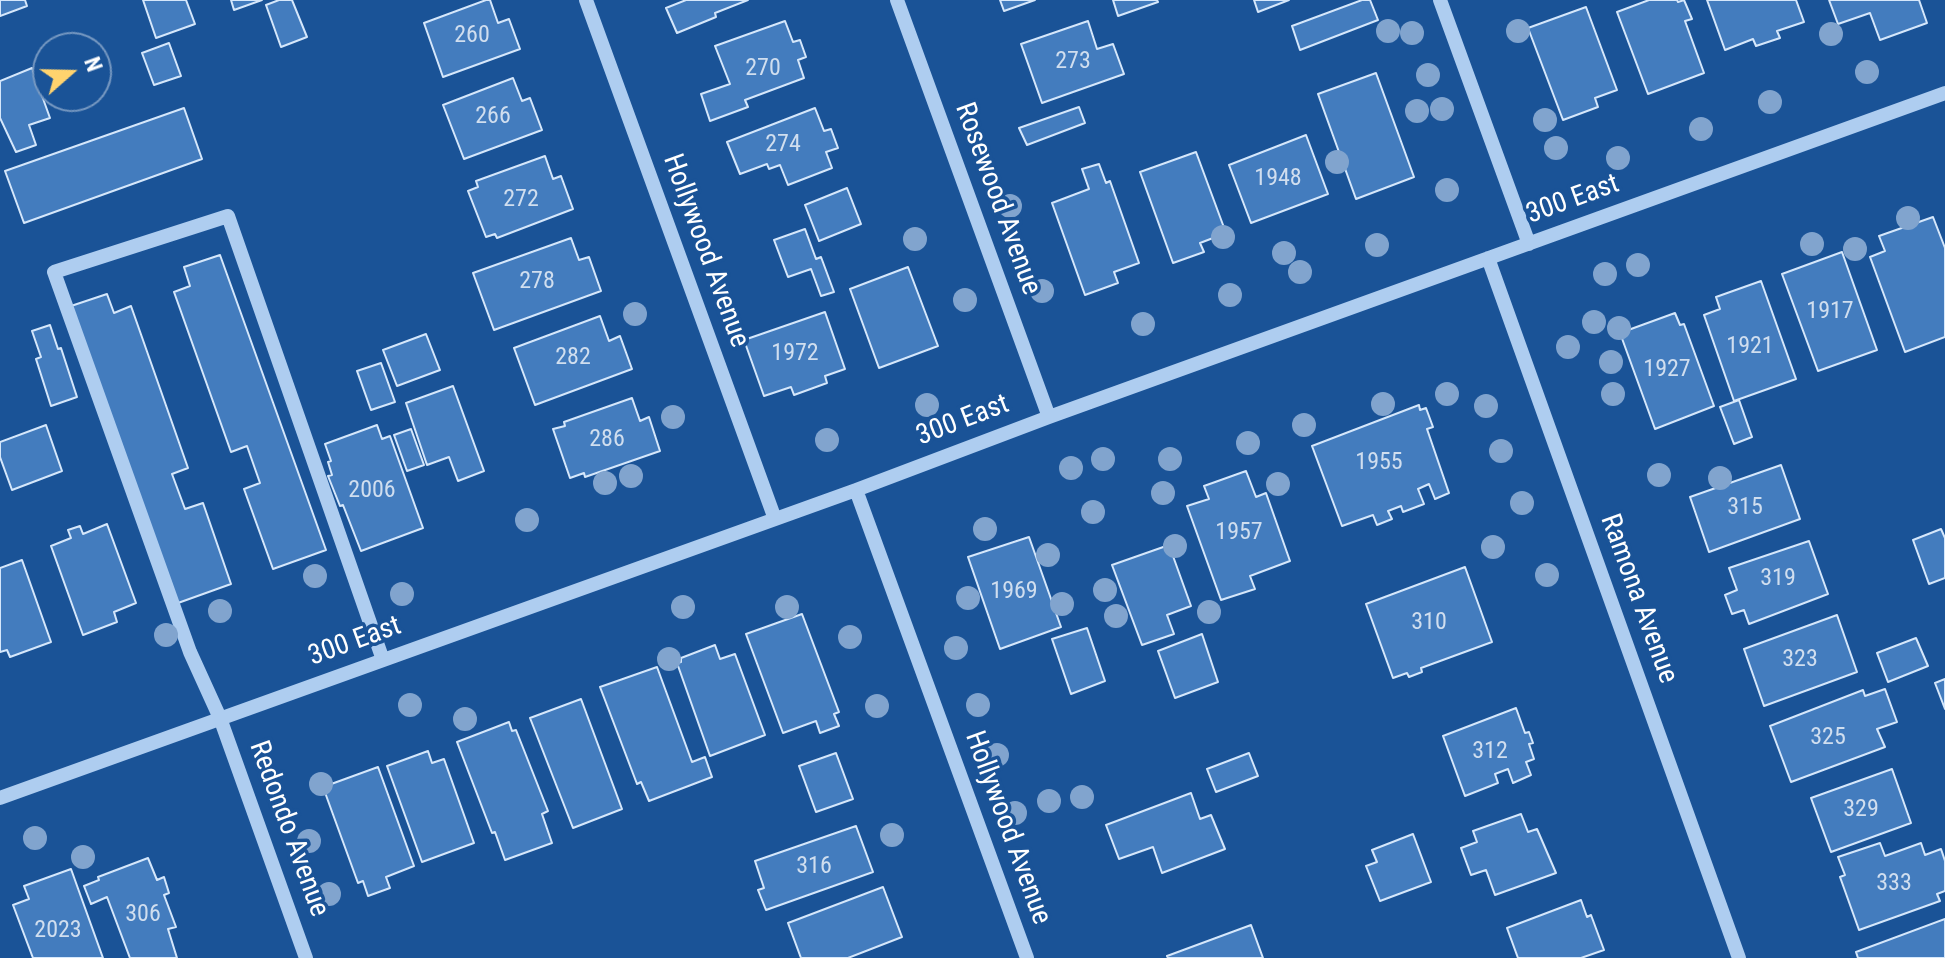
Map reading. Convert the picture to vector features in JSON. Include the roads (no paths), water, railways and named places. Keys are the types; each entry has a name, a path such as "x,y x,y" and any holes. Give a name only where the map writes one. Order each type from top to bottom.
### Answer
{"street":[{"name":"Hollywood Avenue","path":"586,0 775,519"},
{"name":"Rosewood Avenue","path":"897,0 1049,417"},
{"path":"1440,0 1529,244"},
{"name":"300 East","path":"0,798 1945,93"},
{"name":"Redondo Avenue","path":"306,958 220,718 190,652 54,272 228,216 383,660"},
{"name":"Ramona Avenue","path":"1488,258 1739,958"},
{"name":"Hollywood Avenue","path":"856,490 1027,958"}]}
